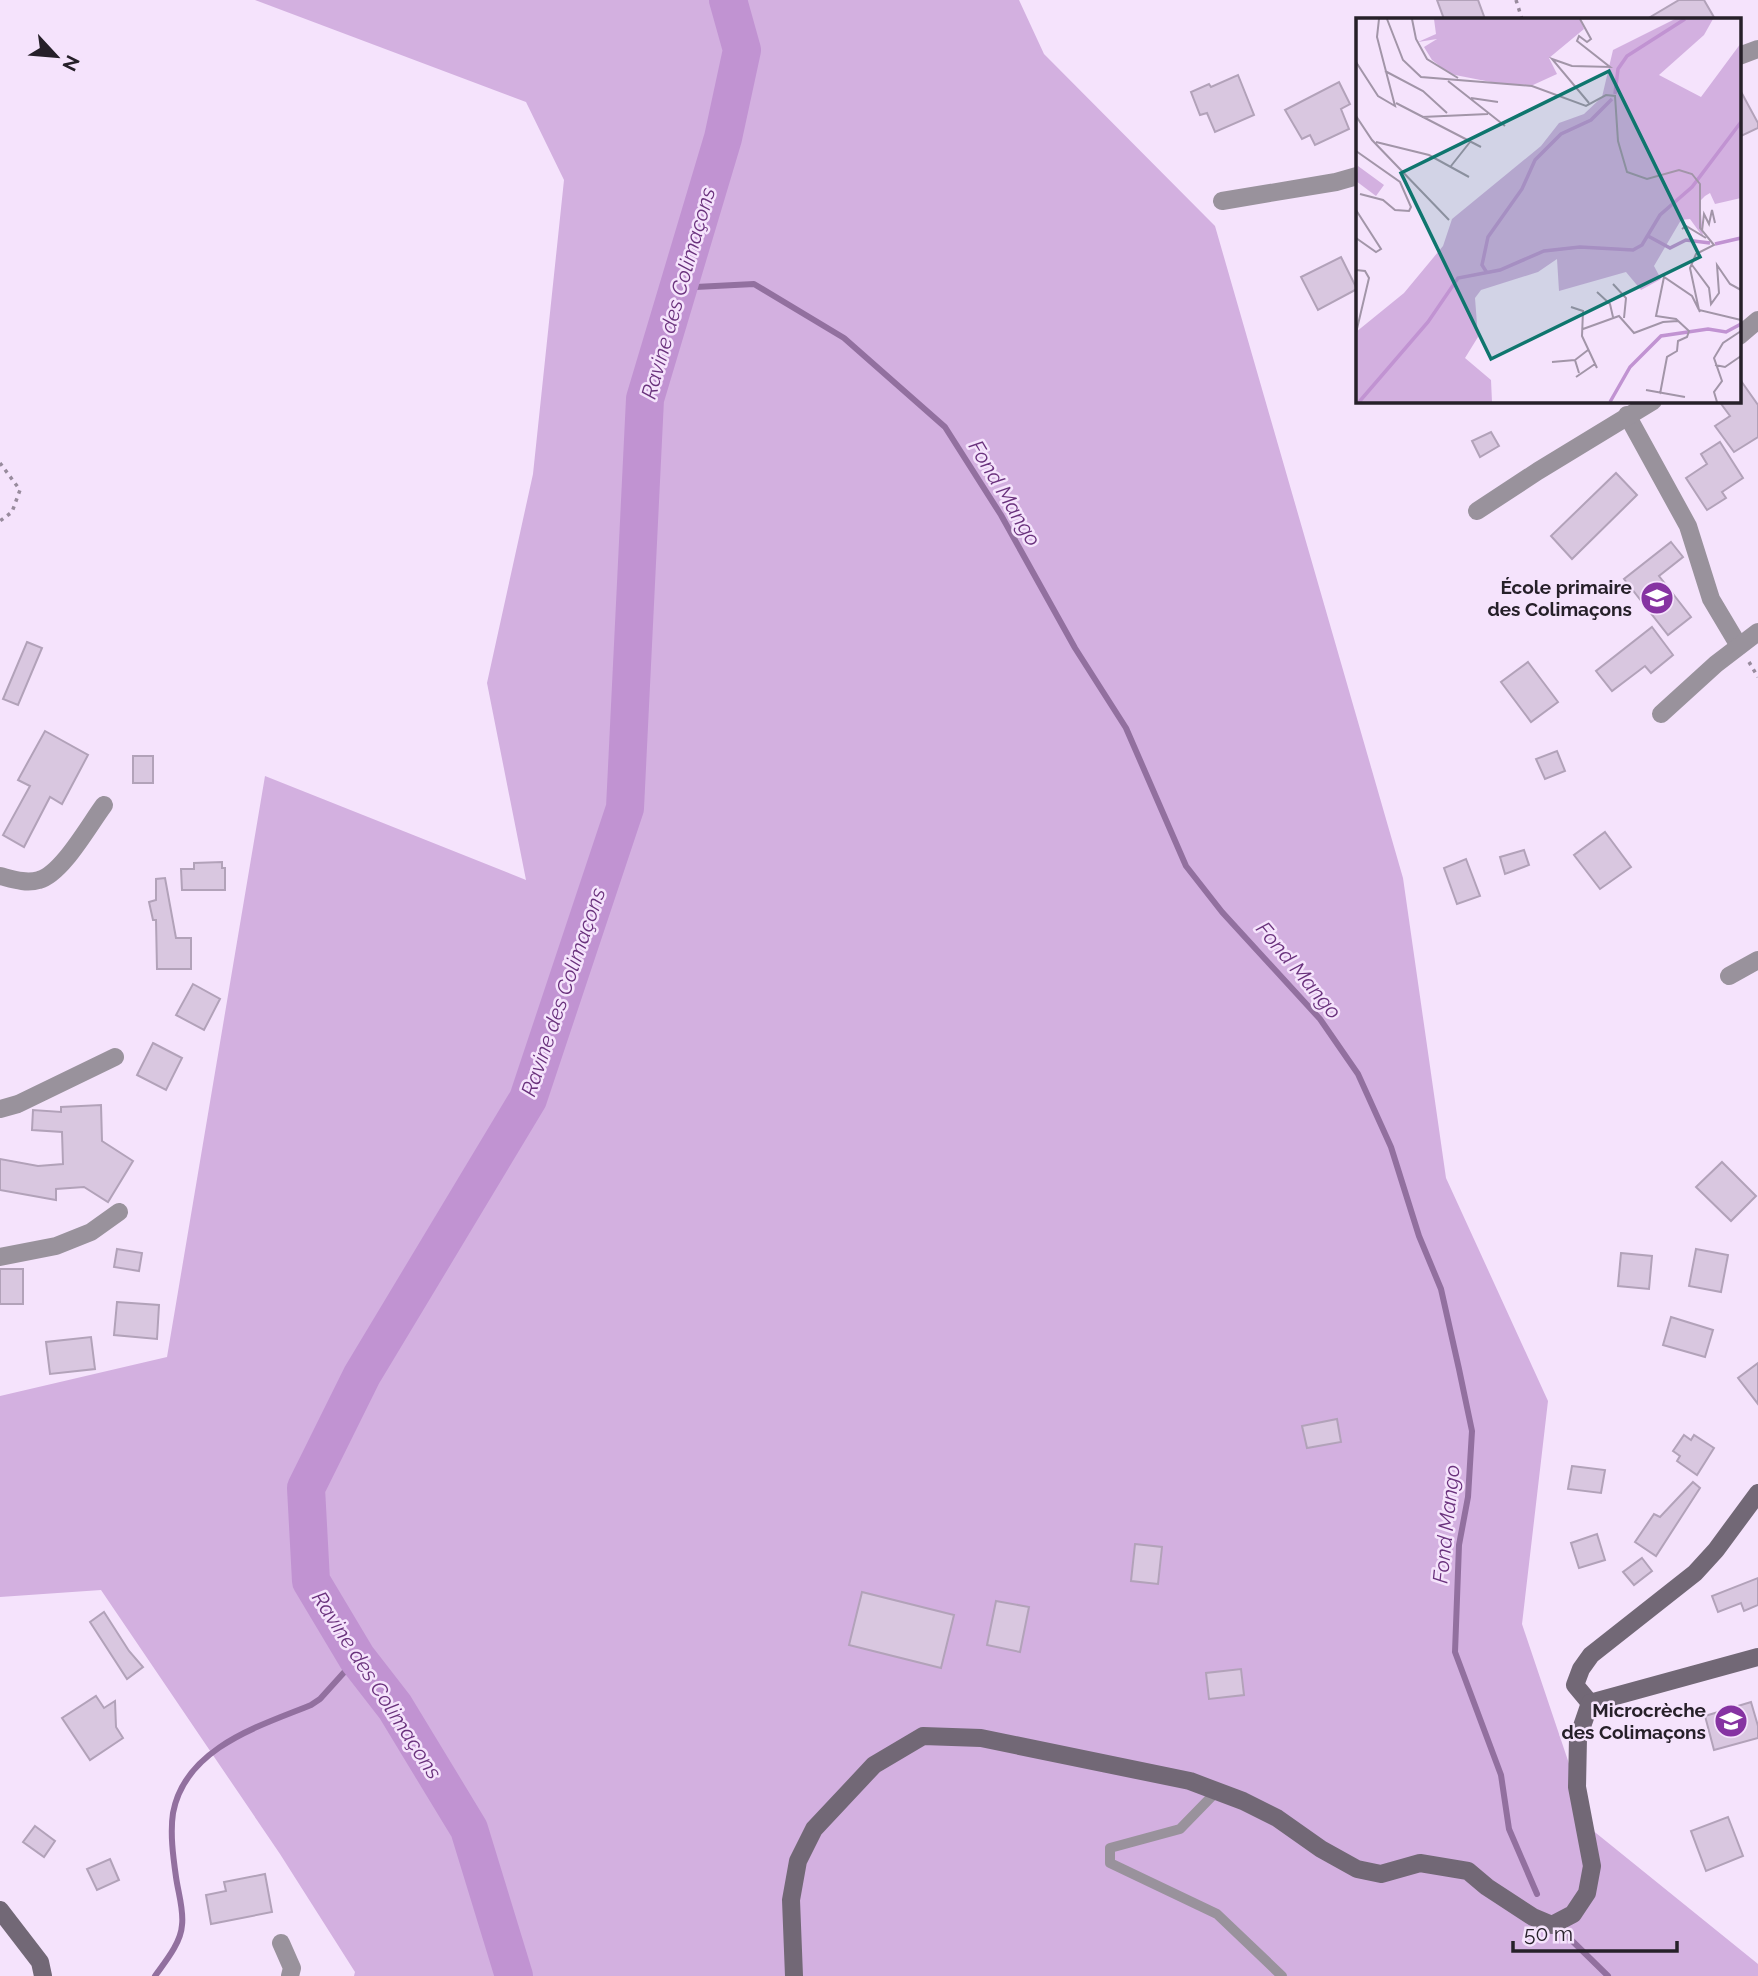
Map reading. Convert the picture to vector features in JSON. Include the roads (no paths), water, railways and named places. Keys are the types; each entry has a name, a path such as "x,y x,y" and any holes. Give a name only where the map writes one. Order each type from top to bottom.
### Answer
{"main road":[{"path":"1590,1703 1576,1685 1581,1669 1591,1655 1695,1573 1716,1550 1758,1493"},
{"path":"1590,1703 1758,1657"},
{"path":"794,1976 790,1900 798,1861 814,1829 874,1765 923,1736 981,1738 1190,1781 1277,1818 1321,1849 1357,1869 1381,1874 1420,1863 1468,1871 1521,1910 1552,1925 1573,1914 1587,1893 1592,1866 1577,1787 1578,1738 1590,1703"},
{"path":"0,1910 40,1962 43,1976"}],"street":[{"path":"1740,56 1758,49"},
{"path":"1222,201 1356,176"},
{"path":"1740,335 1758,320"},
{"path":"1477,511 1651,402"},
{"path":"1627,415 1689,526 1711,599 1739,646"},
{"path":"1661,714 1758,632"},
{"path":"0,876 22,881 39,880 55,871 104,805"},
{"path":"1730,976 1758,960"},
{"path":"0,1109 18,1104 115,1057"},
{"path":"0,1257 55,1246 91,1232 119,1212"},
{"path":"281,1943 292,1968 290,1976"}],"lane":[{"path":"1217,1791 1180,1829 1110,1848 1110,1863 1217,1914 1282,1976"}],"waterway":[{"name":"Ravine des Colimaçons","path":"514,1976 469,1829 395,1707 357,1658 311,1581 306,1488 362,1375 528,1099 625,808 645,399 723,138 742,50 728,0"},
{"name":"Fond Mango","path":"676,288 754,284 844,338 945,427 1001,515 1075,648 1126,728 1186,866 1222,912 1320,1019 1358,1074 1391,1147 1419,1236 1441,1289 1459,1369 1472,1431 1468,1497 1459,1545 1455,1652 1501,1775 1509,1829 1537,1894"},
{"path":"155,1976 176,1945 181,1932 182,1907 175,1869 173,1813 180,1791 192,1772 227,1742 320,1699 357,1658"},
{"name":"Fond Mango","path":"1557,1926 1608,1976"}],"place":[{"name":"École primaire des Colimaçons","path":"1657,598"},
{"name":"Microcrèche des Colimaçons","path":"1731,1721"}]}
